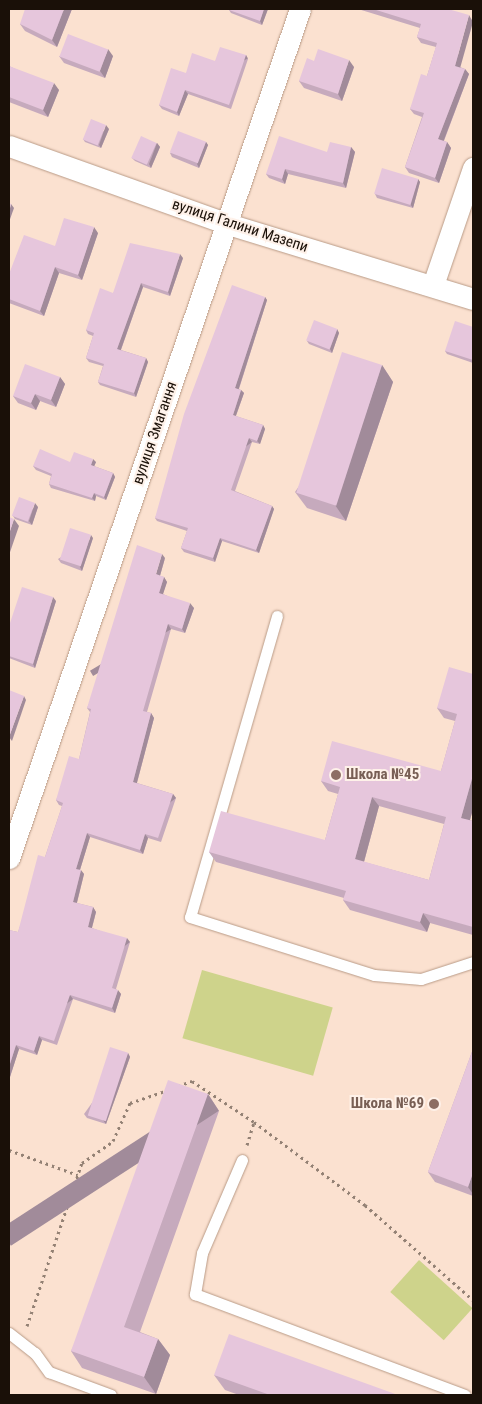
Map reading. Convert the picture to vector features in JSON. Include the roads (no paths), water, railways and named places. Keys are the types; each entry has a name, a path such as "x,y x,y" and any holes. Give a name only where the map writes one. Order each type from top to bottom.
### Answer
{"street":[{"name":"вулиця Змагання","path":"9,858 228,224 300,9"},
{"name":"вулиця Галини Мазепи","path":"9,146 228,224 433,285 473,299"},
{"path":"433,285 473,168"}],"lane":[{"path":"277,616 190,916 374,975 421,979 473,962"},
{"path":"242,1160 202,1253 195,1294 465,1395"},
{"path":"9,1333 22,1341 49,1372 111,1395"}],"place":[{"name":"Школа №45","path":"336,775"},
{"name":"Школа №69","path":"434,1104"}]}
